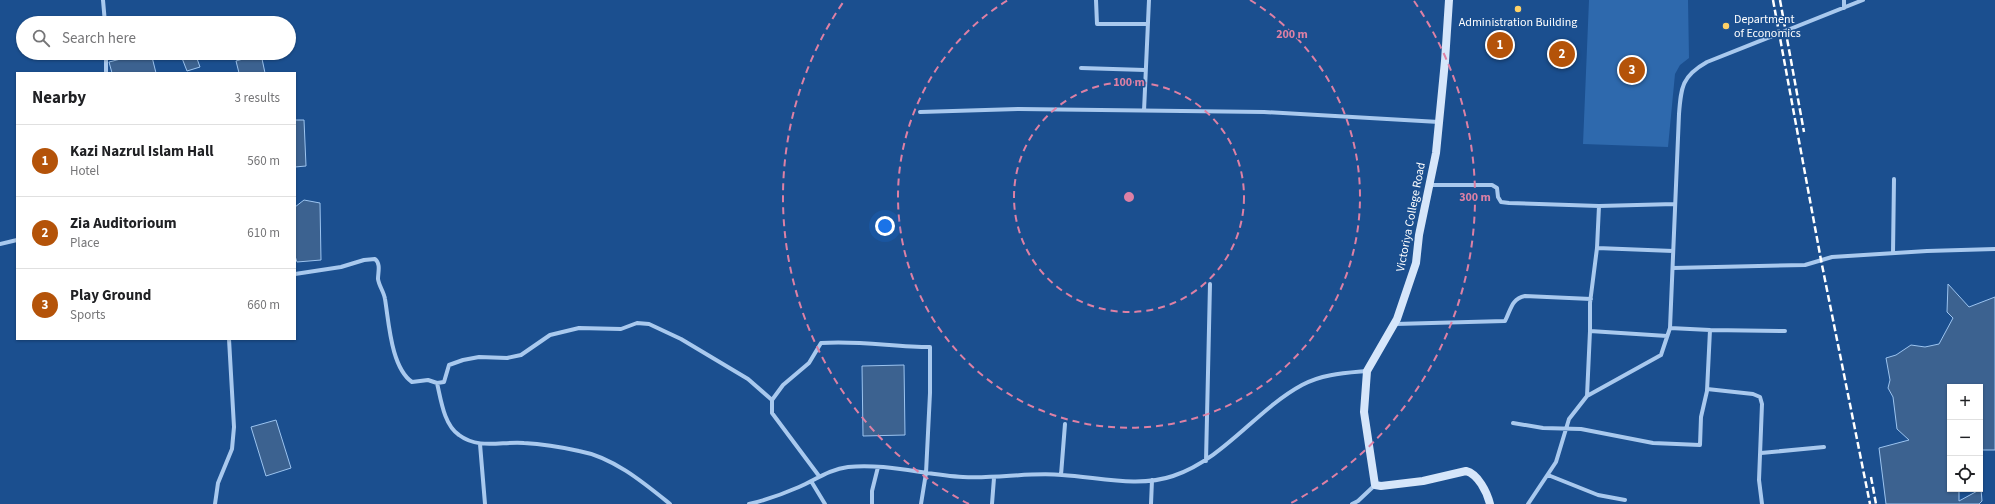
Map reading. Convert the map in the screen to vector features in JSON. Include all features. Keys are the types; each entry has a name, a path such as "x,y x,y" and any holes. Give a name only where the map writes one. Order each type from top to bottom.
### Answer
{"street":[{"path":"103,0 104,16"},
{"path":"1096,0 1097,24 1148,24"},
{"path":"1144,111 1149,0"},
{"name":"Victoriya College Road","path":"1375,485 1364,412 1367,371 1395,324 1416,263 1419,235 1430,185 1439,122 1449,0"},
{"path":"1844,0 1844,8"},
{"path":"1528,504 1556,462 1569,419 1587,396 1661,355 1670,328 1681,94 1685,79 1707,62 1863,0"},
{"path":"106,60 106,72"},
{"path":"1081,68 1145,70"},
{"path":"920,112 1019,109 1264,112 1439,122"},
{"path":"1893,253 1894,179"},
{"path":"1430,185 1492,186 1497,188 1498,197 1502,202 1509,203 1599,206 1676,204"},
{"path":"1587,396 1591,299 1597,248 1599,206"},
{"path":"0,244 16,240"},
{"path":"1597,248 1674,251"},
{"path":"1673,268 1805,265 1832,257 1995,249"},
{"path":"296,274 342,267 375,258 379,269 378,280 385,297 390,331 400,368 412,382 428,380 437,383 444,382 449,365 463,360 479,357 507,358 521,355 550,335 579,328 621,329 637,322 649,324 681,339 748,379 772,400"},
{"path":"1206,461 1210,284"},
{"path":"1395,324 1506,322 1512,304 1518,297 1591,299"},
{"path":"1670,328 1785,331"},
{"path":"1513,423 1566,430 1582,429 1653,443 1700,445 1701,417 1707,389 1710,330"},
{"path":"1590,331 1668,336"},
{"path":"215,504 218,483 232,449 234,427 229,340"},
{"path":"819,476 772,412 772,400 783,385 808,363 822,343 870,342 930,346 930,393 926,473 921,504"},
{"path":"749,504 799,487 819,476 846,467 878,467 962,477 994,478 1045,474 1137,482 1174,476 1206,461 1271,405 1303,385 1321,377 1367,371"},
{"path":"437,383 444,413 458,435 480,444 525,443 580,451 611,462 652,489 670,504"},
{"path":"1707,389 1753,394 1760,397 1762,404 1759,480 1762,504"},
{"path":"1061,475 1065,424"},
{"path":"480,444 485,504"},
{"path":"1761,452 1824,447"},
{"path":"872,504 872,491 878,467"},
{"path":"1352,504 1358,501 1375,485 1381,486 1423,481 1466,470 1475,475 1488,497 1490,504"},
{"path":"1548,475 1598,494 1625,500"},
{"path":"992,504 994,478"},
{"path":"1151,504 1152,480"},
{"path":"811,481 825,504"}],"shaded area":[{"path":"1589,0 1688,0 1689,58 1680,65 1675,74 1668,147 1583,144"},
{"path":"117,60 153,60 156,72 112,72 109,62"},
{"path":"183,60 198,60 200,67 187,71"},
{"path":"262,60 265,72 239,72 236,61"},
{"path":"296,120 304,120 306,166 296,167"},
{"path":"304,200 320,203 321,260 297,262 296,206"},
{"path":"1948,284 1969,307 1995,297 1995,450 1983,450 1983,384 1947,384 1947,492 1959,492 1959,501 1976,492 1981,492 1982,501 1979,504 1886,504 1879,448 1909,440 1897,429 1893,397 1888,388 1890,380 1886,358 1896,355 1911,345 1925,347 1939,344 1953,318 1947,312"},
{"path":"904,365 905,435 863,436 862,366"},
{"path":"276,420 291,468 266,476 251,427"}],"railway":[{"path":"1773,0 1821,260 1870,504"},
{"path":"1780,0 1804,132"},
{"path":"1871,477 1876,504"}],"place":[{"name":"Administration Building","path":"1518,9"},
{"name":"Department of Economics","path":"1726,26"},
{"name":"Kazi Nazrul Islam Hall","path":"1500,45"},
{"name":"Zia Auditorioum","path":"1562,54"},
{"name":"Play Ground","path":"1632,70"}]}
